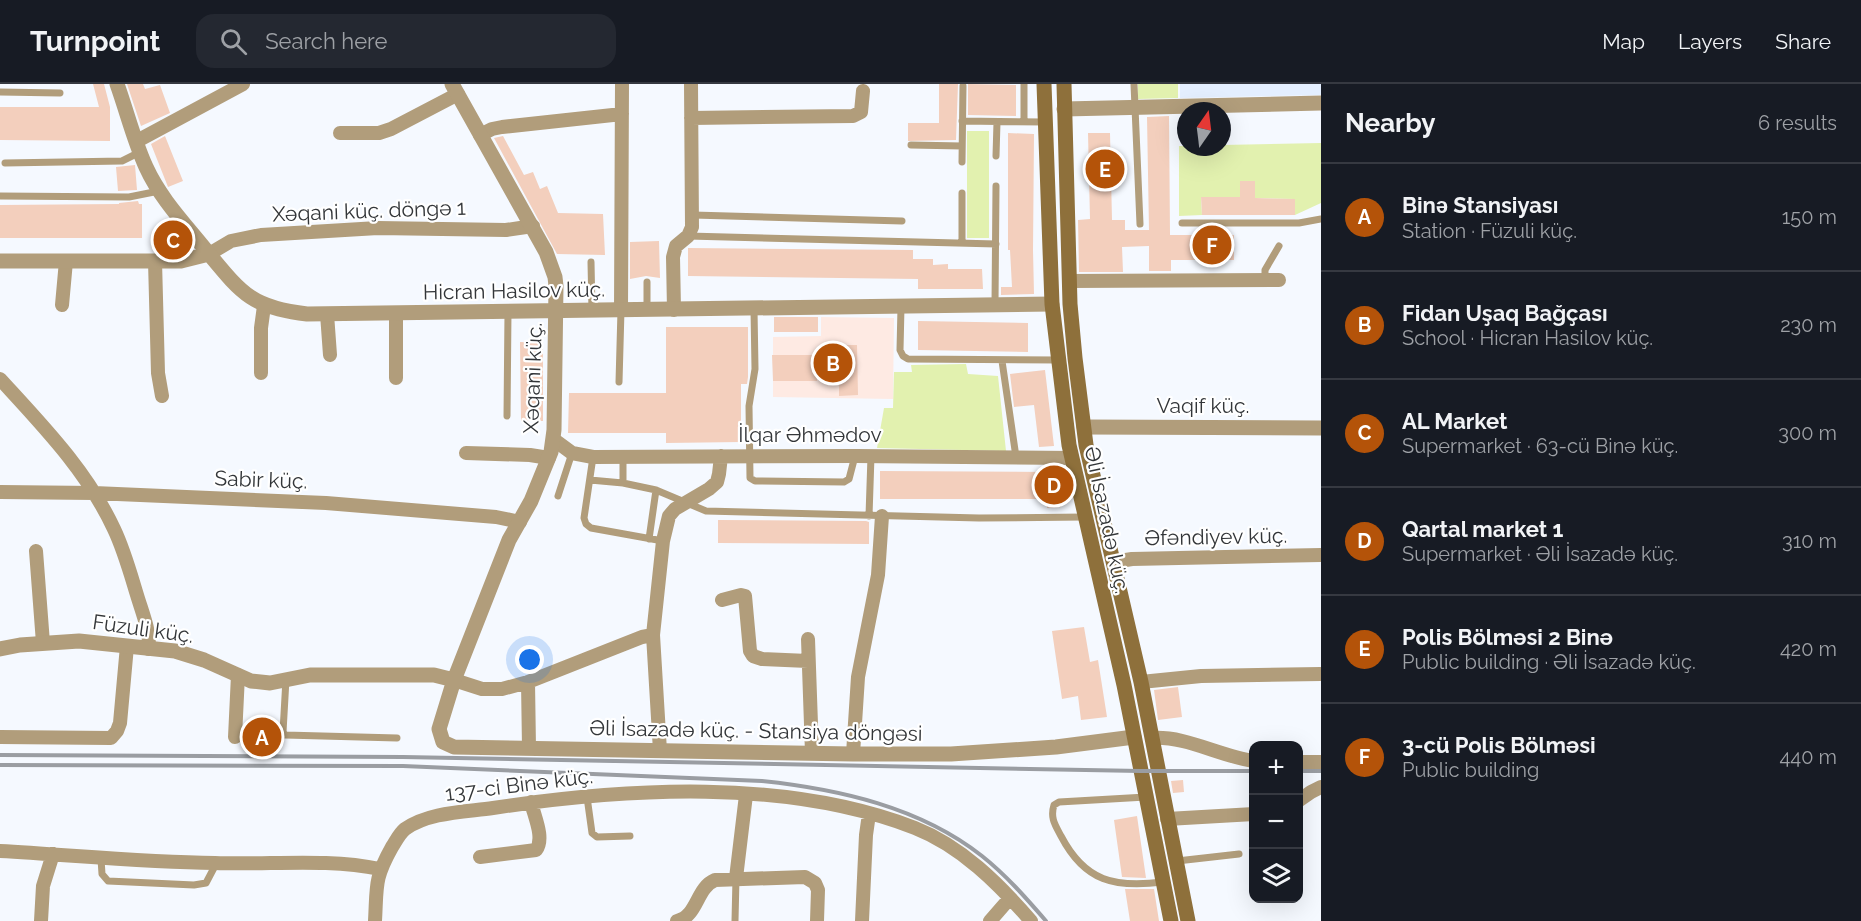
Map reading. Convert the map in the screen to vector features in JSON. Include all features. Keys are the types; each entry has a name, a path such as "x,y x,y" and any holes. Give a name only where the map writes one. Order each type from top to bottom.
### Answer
{"main road":[{"name":"Əli İsazadə küç.","path":"1044,84 1052,304 1071,458 1134,737 1171,921"},
{"name":"Əli İsazadə küç.","path":"1064,84 1070,304 1084,427 1152,738 1188,921"},
{"path":"1045,116 1064,116"},
{"path":"1052,304 1070,304"}],"street":[{"name":"Hicran Hasilov küç.","path":"117,84 139,146 160,191 236,286 264,306 290,312 327,314 1052,304"},
{"path":"139,146 243,84"},
{"path":"621,310 622,84"},
{"path":"674,310 673,257 676,246 688,236 692,227 693,215 691,84"},
{"path":"340,133 379,133 391,129 455,89"},
{"name":"Xəqani küç.","path":"454,680 509,540 531,501 549,458 553,439 557,311 555,277 546,252 455,89"},
{"path":"691,118 854,116 861,112 863,91"},
{"path":"1064,116 1135,108 1321,103"},
{"path":"480,135 502,127 622,114"},
{"name":"Xəqani küç. döngə 1","path":"209,254 231,241 261,235 378,228 506,230 533,226"},
{"path":"0,261 189,260 209,254"},
{"path":"62,305 66,261"},
{"path":"155,261 158,373 162,396"},
{"path":"1069,281 1272,281"},
{"path":"261,373 261,328 264,306"},
{"path":"396,313 396,378"},
{"path":"327,314 330,355"},
{"path":"0,379 59,443 94,493 114,528 125,554 148,633 149,649"},
{"name":"Vaqif küç.","path":"1084,427 1321,428"},
{"name":"İlqar Əhmədov","path":"553,439 572,453 592,457 1071,458"},
{"path":"466,453 530,455 549,458"},
{"path":"660,751 653,635 656,540 675,509 717,482 721,456"},
{"name":"Sabir küç.","path":"0,492 94,493 326,503 496,517 520,522"},
{"path":"853,754 858,677 878,575 875,516"},
{"path":"36,551 43,643"},
{"name":"Əfəndiyev küç.","path":"1113,562 1321,555"},
{"path":"722,600 745,596 750,651 753,656 807,661"},
{"path":"454,680 469,686 493,690 528,682 642,637 653,635"},
{"path":"807,639 812,753"},
{"name":"Füzuli küç.","path":"0,649 79,641 127,646 192,655 238,675 270,683 310,675 434,675 454,680"},
{"path":"0,737 111,738 120,723 127,646"},
{"path":"1140,682 1201,676 1321,674"},
{"path":"235,737 238,675"},
{"name":"Əli İsazadə küç. - Stansiya döngəsi","path":"454,680 439,729 443,742 454,747 853,754 989,752 1056,747 1134,737"},
{"path":"528,682 529,748"},
{"path":"1152,738 1172,739 1249,760"},
{"path":"1303,762 1321,762"},
{"path":"1303,798 1321,788"},
{"name":"137-ci Binə küç.","path":"380,869 398,837 413,824 437,816 531,802 587,797 672,793 788,797 817,801 917,829 953,849 976,867 1031,921"},
{"path":"736,878 746,795"},
{"path":"480,857 536,850 539,845 539,836 531,802"},
{"path":"862,921 869,814"},
{"path":"1167,819 1249,814"},
{"path":"0,851 101,859 216,864 347,864 380,869 376,886 375,921"},
{"path":"41,921 43,886 53,854"},
{"path":"677,921 689,915 710,882 736,878 805,877 812,879 818,890 817,921"},
{"path":"990,921 1010,898"}],"lane":[{"path":"1024,84 1024,122"},
{"path":"1134,84 1140,224"},
{"path":"962,162 963,86"},
{"path":"0,92 60,93"},
{"path":"962,121 1024,122 1045,116"},
{"path":"996,156 997,122"},
{"path":"911,145 962,146"},
{"path":"5,163 122,161 139,146"},
{"path":"995,305 996,186"},
{"path":"0,196 129,196 160,191"},
{"path":"962,193 962,243"},
{"path":"693,215 902,221"},
{"path":"1182,223 1299,223 1321,219"},
{"path":"688,236 996,243"},
{"path":"1272,281 1265,270 1279,246"},
{"path":"591,262 592,311"},
{"path":"647,282 647,310"},
{"path":"901,307 900,350 908,359 1058,360"},
{"path":"754,309 755,369 748,406 748,475 755,481 844,482 849,479 856,456"},
{"path":"619,382 621,310"},
{"path":"507,416 508,312"},
{"path":"1002,361 1016,458"},
{"path":"558,496 572,453"},
{"path":"871,456 875,516"},
{"path":"592,457 584,518 586,524 591,528 656,540 656,490"},
{"path":"623,457 623,483"},
{"path":"590,480 623,483 656,490 706,512 1084,517"},
{"path":"286,680 283,732 285,735 397,738"},
{"path":"587,797 591,833 597,837 630,836"},
{"path":"1146,797 1059,802 1054,805 1052,818 1067,847 1091,874 1119,884 1137,885 1163,882"},
{"path":"1175,861 1239,854"},
{"path":"101,859 102,874 108,881 195,885 206,882 216,864"},
{"path":"735,921 736,878"}],"shaded area":[{"path":"1180,84 1321,84 1321,95 1180,98"},
{"path":"821,317 894,318 893,399 773,397 773,337 821,336"}],"green space":[{"path":"1138,84 1178,84 1178,98 1138,99"},
{"path":"967,131 989,131 989,238 967,238"},
{"path":"1321,143 1321,203 1295,215 1294,199 1255,198 1240,181 1240,197 1201,198 1202,215 1179,216 1179,156 1231,156 1231,145"},
{"path":"966,364 968,374 998,376 1006,451 877,448 884,408 893,408 894,372 912,372 911,365"}],"building":[{"path":"93,84 104,84 110,107 110,141 0,140 0,107 99,107"},
{"path":"127,84 143,84 145,89 160,85 170,113 141,126"},
{"path":"939,84 958,84 956,140 908,141 908,123 939,123"},
{"path":"968,84 1016,85 1016,116 968,115"},
{"path":"1169,116 1170,235 1234,235 1234,260 1171,260 1171,271 1149,271 1149,246 1122,247 1123,272 1079,272 1078,220 1090,219 1088,133 1110,133 1112,220 1125,220 1125,230 1149,230 1147,117"},
{"path":"1008,133 1034,134 1034,294 1001,295 1001,287 1012,287 1010,250 1008,250"},
{"path":"165,136 183,181 168,187 151,144"},
{"path":"503,136 524,175 533,172 540,189 547,186 558,213 603,214 605,255 557,254 494,138"},
{"path":"135,165 137,190 118,191 116,167"},
{"path":"1240,181 1255,181 1255,198 1295,199 1295,215 1202,215 1201,197 1240,197"},
{"path":"138,201 142,204 142,238 0,238 0,205 119,204"},
{"path":"172,224 178,232 183,247 167,251 160,228"},
{"path":"659,241 660,278 646,276 630,279 630,242"},
{"path":"688,248 913,250 913,259 933,259 933,265 948,264 948,269 982,269 983,289 918,289 918,279 688,276"},
{"path":"774,317 818,317 818,332 774,332"},
{"path":"918,321 1028,323 1028,352 918,350"},
{"path":"666,327 748,327 748,377 747,384 741,384 741,442 666,443 666,433 568,433 569,393 666,393"},
{"path":"520,342 543,342 543,421 521,421"},
{"path":"841,345 857,345 858,395 839,396 839,370 817,370 817,381 773,381 772,355 817,355 817,360 842,360"},
{"path":"1045,370 1054,446 1039,447 1034,405 1014,407 1010,374"},
{"path":"1046,467 1060,467 1061,507 1047,508 1047,499 880,499 880,471 1047,472"},
{"path":"718,520 866,521 869,522 869,544 718,543"},
{"path":"1084,627 1090,662 1098,660 1107,717 1081,720 1078,696 1062,699 1052,631"},
{"path":"1178,687 1182,717 1158,720 1154,690"},
{"path":"246,729 278,729 278,743 246,743"},
{"path":"1183,780 1184,792 1173,793 1171,781"},
{"path":"1137,816 1146,878 1122,877 1114,820"},
{"path":"1125,889 1154,889 1159,921 1130,921"}],"railway":[{"path":"0,755 403,757 1249,771"},
{"path":"0,765 403,766 762,781 820,789 849,795 905,813 958,839 991,863 1046,921"},
{"path":"1303,771 1321,771"}],"place":[{"name":"Polis Bölməsi 2 Binə","path":"1105,169"},
{"name":"AL Market","path":"173,240"},
{"name":"3-cü Polis Bölməsi","path":"1212,245"},
{"name":"Fidan Uşaq Bağçası","path":"833,363"},
{"name":"Qartal market 1","path":"1054,485"},
{"name":"Binǝ Stansiyası","path":"262,737"}]}
